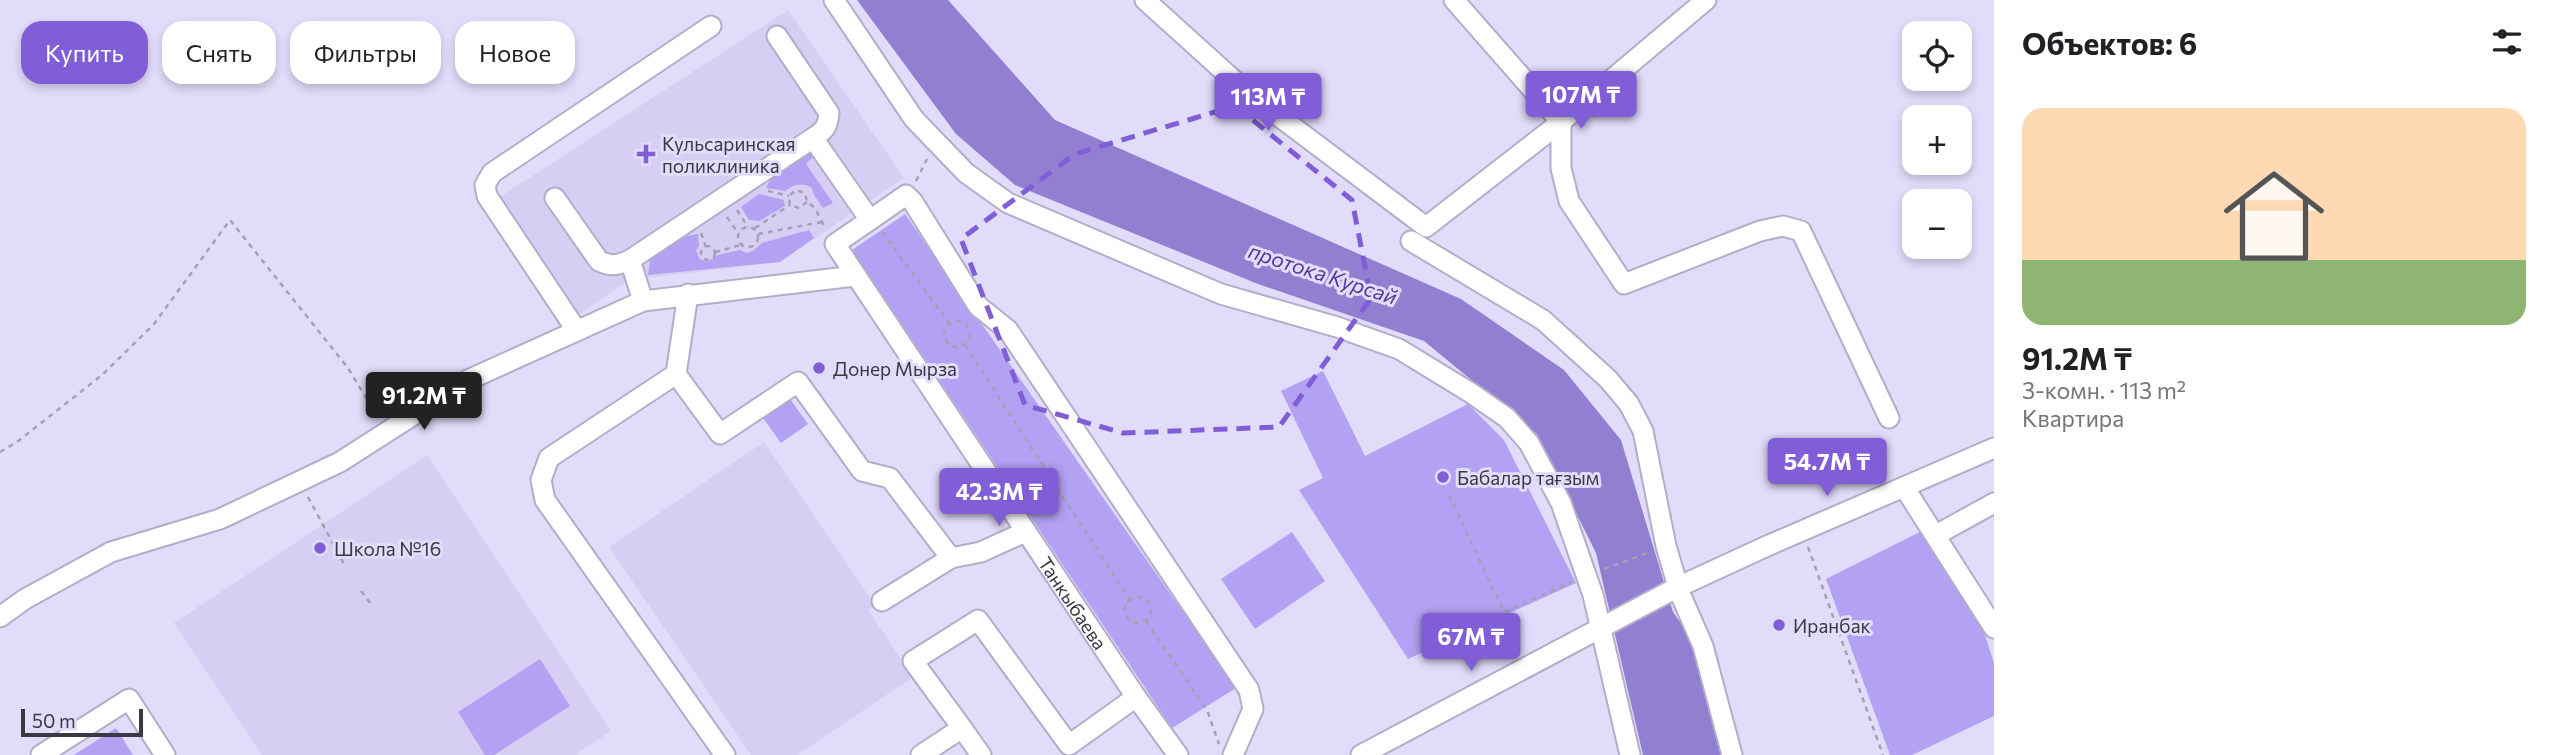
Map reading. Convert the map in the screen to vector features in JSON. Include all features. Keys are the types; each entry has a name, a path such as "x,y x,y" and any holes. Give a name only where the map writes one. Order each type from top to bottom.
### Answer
{"street":[{"path":"834,0 914,119 967,173 1008,203 1221,294 1337,327 1399,349 1507,418 1529,443 1561,503 1587,575 1630,755"},
{"path":"1454,0 1560,122 1561,169 1569,201 1624,284 1760,231 1783,226 1801,231 1889,418"},
{"path":"1150,2 1248,93 1426,227 1560,122 1706,0"},
{"path":"577,331 487,196 485,185 492,173 711,26"},
{"path":"555,198 599,261 609,266 619,265 825,130 829,123 829,113 778,36"},
{"path":"813,138 870,220"},
{"path":"835,244 905,195 913,202 978,306 1008,330 1249,690 1253,709 1233,755"},
{"path":"1411,241 1543,320 1608,379 1629,404 1643,431 1666,546 1680,592 1703,646 1732,755"},
{"name":"Танкыбаева","path":"835,244 1136,697 1178,755"},
{"path":"630,260 643,301"},
{"path":"0,617 25,599 111,552 220,519 340,462 468,380 643,301 855,276"},
{"path":"688,294 676,374 720,434 798,382 862,471 890,478 951,558"},
{"path":"676,374 550,458 541,480 545,500 724,755"},
{"path":"1361,755 1600,627 1680,592 1802,531 1994,448"},
{"path":"1904,487 1994,628"},
{"path":"1936,535 1994,503"},
{"path":"882,601 951,558 981,552 1026,532"},
{"path":"981,755 913,661 978,620 1061,750 1136,697"},
{"path":"41,755 129,699 165,755"},
{"path":"922,755 962,728"}],"path":[{"path":"905,195 927,159 929,135"},
{"path":"790,205 789,196 796,190 805,193 807,202 815,208 835,244"},
{"path":"790,205 799,208 807,202"},
{"path":"754,229 790,205"},
{"path":"0,452 17,442 102,375 154,324 230,220 348,369 386,432"},
{"path":"870,220 950,323"},
{"path":"758,234 822,222"},
{"path":"715,252 741,245 753,246 758,234 754,229 748,227 738,233 741,245"},
{"path":"950,323 961,321 968,326 970,334 965,345"},
{"path":"950,323 944,335 948,343 956,347 965,345"},
{"path":"965,345 1130,600"},
{"path":"301,481 344,564"},
{"path":"1449,495 1504,612 1587,575 1653,551"},
{"path":"1802,531 1882,755"},
{"path":"361,591 371,604"},
{"path":"1138,597 1149,603 1152,611 1146,621 1137,624 1129,620 1125,612 1130,600 1138,597"},
{"path":"1146,621 1207,710 1222,755"}],"highlighted area":[{"path":"1235,106 1352,200 1371,298 1279,427 1123,433 1025,405 961,239 1075,154"}],"shaded area":[{"path":"788,10 904,178 780,262 629,280 579,314 500,197"},
{"path":"808,149 813,150 815,155 806,164 833,203 823,208 812,188 808,186 798,185 785,191 766,188 774,172"},
{"path":"759,194 784,200 785,206 759,221 749,220 741,207"},
{"path":"905,214 1236,688 1172,728 852,250"},
{"path":"809,230 814,238 780,262 648,275 651,255 677,238 698,234 699,246 696,251 700,259 707,262 718,255 740,250 747,253 762,243"},
{"path":"1323,371 1365,456 1468,404 1504,440 1576,583 1408,659 1299,490 1323,478 1281,391"},
{"path":"790,399 808,424 781,443 763,418"},
{"path":"764,442 875,605 868,610 913,677 797,755 751,755 609,547"},
{"path":"427,455 611,731 575,755 262,755 174,623"},
{"path":"1292,532 1325,581 1255,629 1221,579"},
{"path":"1920,532 1979,617 1994,663 1994,716 1912,755 1890,755 1826,579"},
{"path":"540,659 570,706 494,755 485,755 458,712"},
{"path":"116,728 133,755 74,755"}],"water":[{"name":"протока Курсай","path":"857,0 948,0 1055,120 1461,299 1564,370 1621,440 1673,612 1697,646 1726,755 1643,755 1596,553 1537,434 1424,341 1258,284 1015,185 956,134"}],"place":[{"name":"Кульсаринская поликлиника","path":"646,154"},
{"name":"Донер Мырза","path":"819,368"},
{"name":"Бабалар тағзым","path":"1443,477"},
{"name":"Школа №16","path":"320,548"},
{"name":"Иранбак","path":"1779,625"}]}
